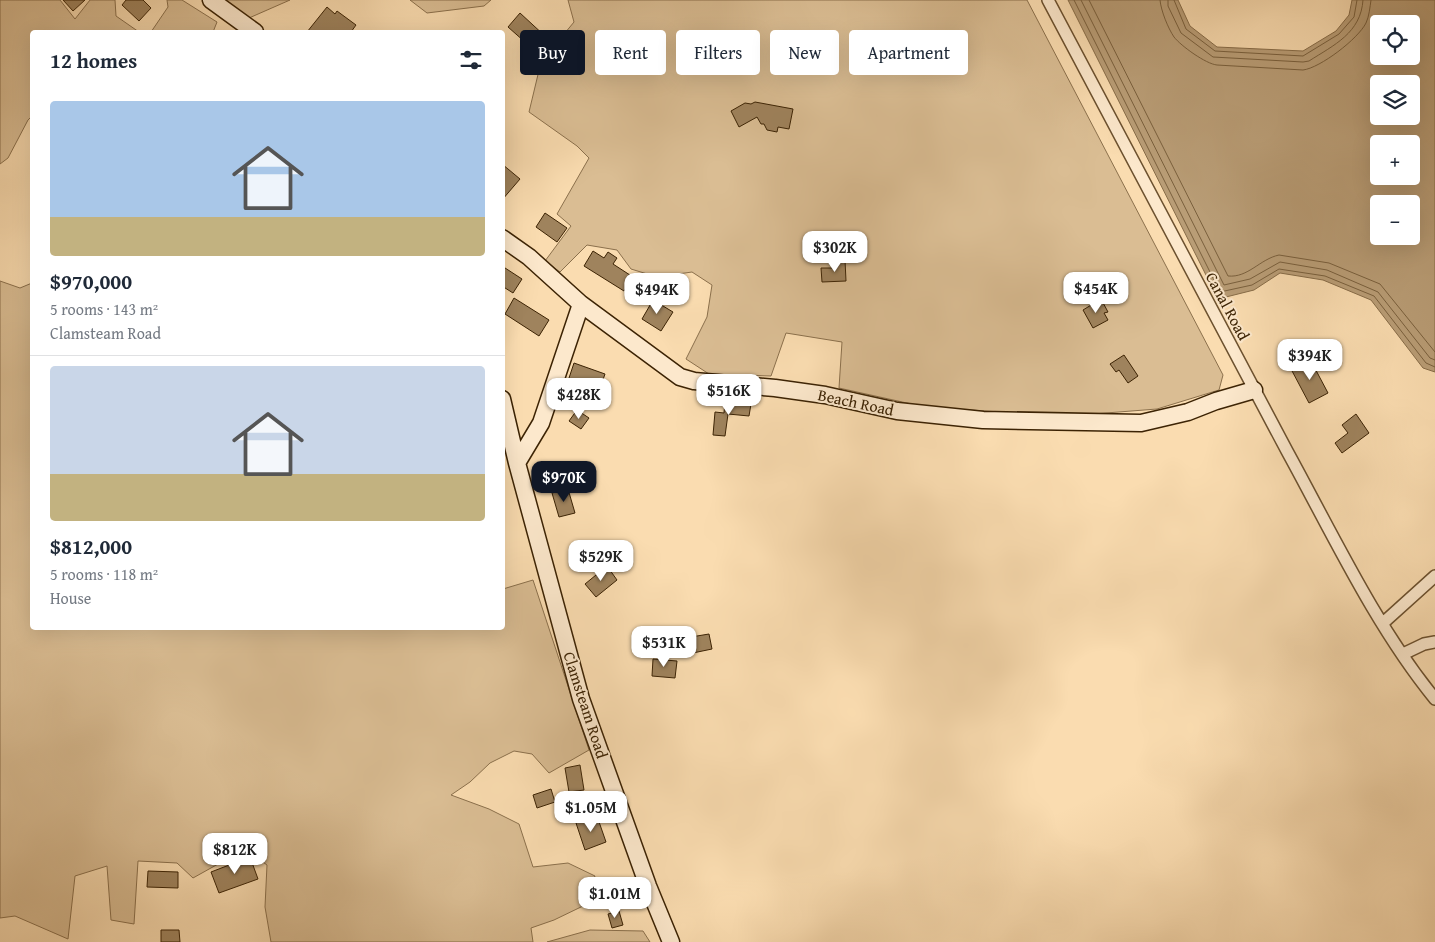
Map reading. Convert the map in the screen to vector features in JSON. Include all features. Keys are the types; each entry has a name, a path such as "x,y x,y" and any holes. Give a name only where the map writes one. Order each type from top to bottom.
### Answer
{"street":[{"path":"210,0 252,30"},
{"name":"Canal Road","path":"1048,0 1254,390 1383,623 1402,654 1435,699"},
{"name":"Beach Road","path":"505,240 529,257 581,304 680,377 694,381 775,388 825,395 897,411 984,420 1140,423 1188,412 1254,390"},
{"path":"517,463 541,423 581,304"},
{"name":"Clamsteam Road","path":"505,412 517,463 582,699 648,886 671,942"},
{"path":"1383,623 1435,576"},
{"path":"1402,654 1424,644 1435,642"}],"shaded area":[{"path":"0,0 60,0 75,19 90,0 115,0 116,16 136,30 30,30 30,118 8,158 0,164"},
{"path":"167,0 182,0 217,22 214,30 152,30 168,7"},
{"path":"221,0 290,0 249,18"},
{"path":"410,0 491,0 484,6 427,13"},
{"path":"568,0 1027,0 1223,375 1219,390 1157,409 1093,414 1016,413 925,407 839,388 842,342 786,333 771,376 709,374 686,359 707,317 712,285 692,272 657,277 631,269 617,250 587,245 560,272 545,261 571,226 557,214 589,158 577,146 529,112 538,75 585,75 585,30 567,30 574,22"},
{"path":"0,281 20,288 30,284 30,630 505,630 505,588 533,580 589,750 549,773 532,754 514,751 490,763 470,782 451,795 489,809 519,824 533,867 568,863 595,876 583,906 554,920 531,928 533,942 271,942 265,907 267,865 245,849 193,878 177,863 138,861 134,924 111,920 107,866 75,876 68,939 15,916 0,918"},
{"path":"590,930 643,931 650,942 547,942"}],"water":[{"path":"1068,0 1178,0 1190,26 1217,47 1303,51 1336,31 1349,15 1352,0 1435,0 1435,372 1423,368 1371,300 1323,280 1280,273 1254,290 1218,299"}],"building":[{"path":"63,0 85,0 73,11"},
{"path":"126,0 143,0 151,8 139,21 122,5"},
{"path":"327,7 335,14 337,11 356,25 352,30 309,30"},
{"path":"520,13 538,30 520,30 520,38 508,27"},
{"path":"755,102 793,109 789,129 778,127 777,132 767,130 757,117 739,127 731,111 745,103 751,104"},
{"path":"505,166 520,179 505,196"},
{"path":"545,213 567,228 557,242 536,227"},
{"path":"593,251 604,258 608,252 617,258 613,264 633,277 624,291 584,266"},
{"path":"836,260 845,260 846,281 822,282 821,268 836,268"},
{"path":"505,268 522,279 513,293 505,288"},
{"path":"514,298 549,320 539,336 505,314"},
{"path":"1101,299 1108,312 1104,313 1108,320 1093,328 1083,310"},
{"path":"653,300 673,312 661,331 642,319"},
{"path":"1124,355 1138,376 1128,383 1119,370 1116,372 1110,364"},
{"path":"1310,359 1328,393 1309,403 1291,369"},
{"path":"574,363 605,374 599,391 568,381"},
{"path":"725,401 751,404 749,416 728,414 725,436 713,435 715,412 724,413"},
{"path":"577,410 589,418 581,429 569,421"},
{"path":"1356,414 1369,433 1342,453 1335,443 1348,433 1342,425"},
{"path":"568,489 575,513 559,517 552,493"},
{"path":"607,566 617,580 596,597 585,584"},
{"path":"709,634 712,649 688,654 685,638"},
{"path":"653,659 677,661 675,678 652,676"},
{"path":"580,765 584,790 569,792 565,768"},
{"path":"551,789 555,802 537,808 533,795"},
{"path":"597,816 606,842 585,850 576,823"},
{"path":"250,857 258,879 219,893 211,872"},
{"path":"148,871 178,872 178,888 147,887"},
{"path":"619,878 625,902 609,906 603,883"},
{"path":"619,911 623,925 612,928 608,914"},
{"path":"161,930 179,930 180,942 161,942"}]}
